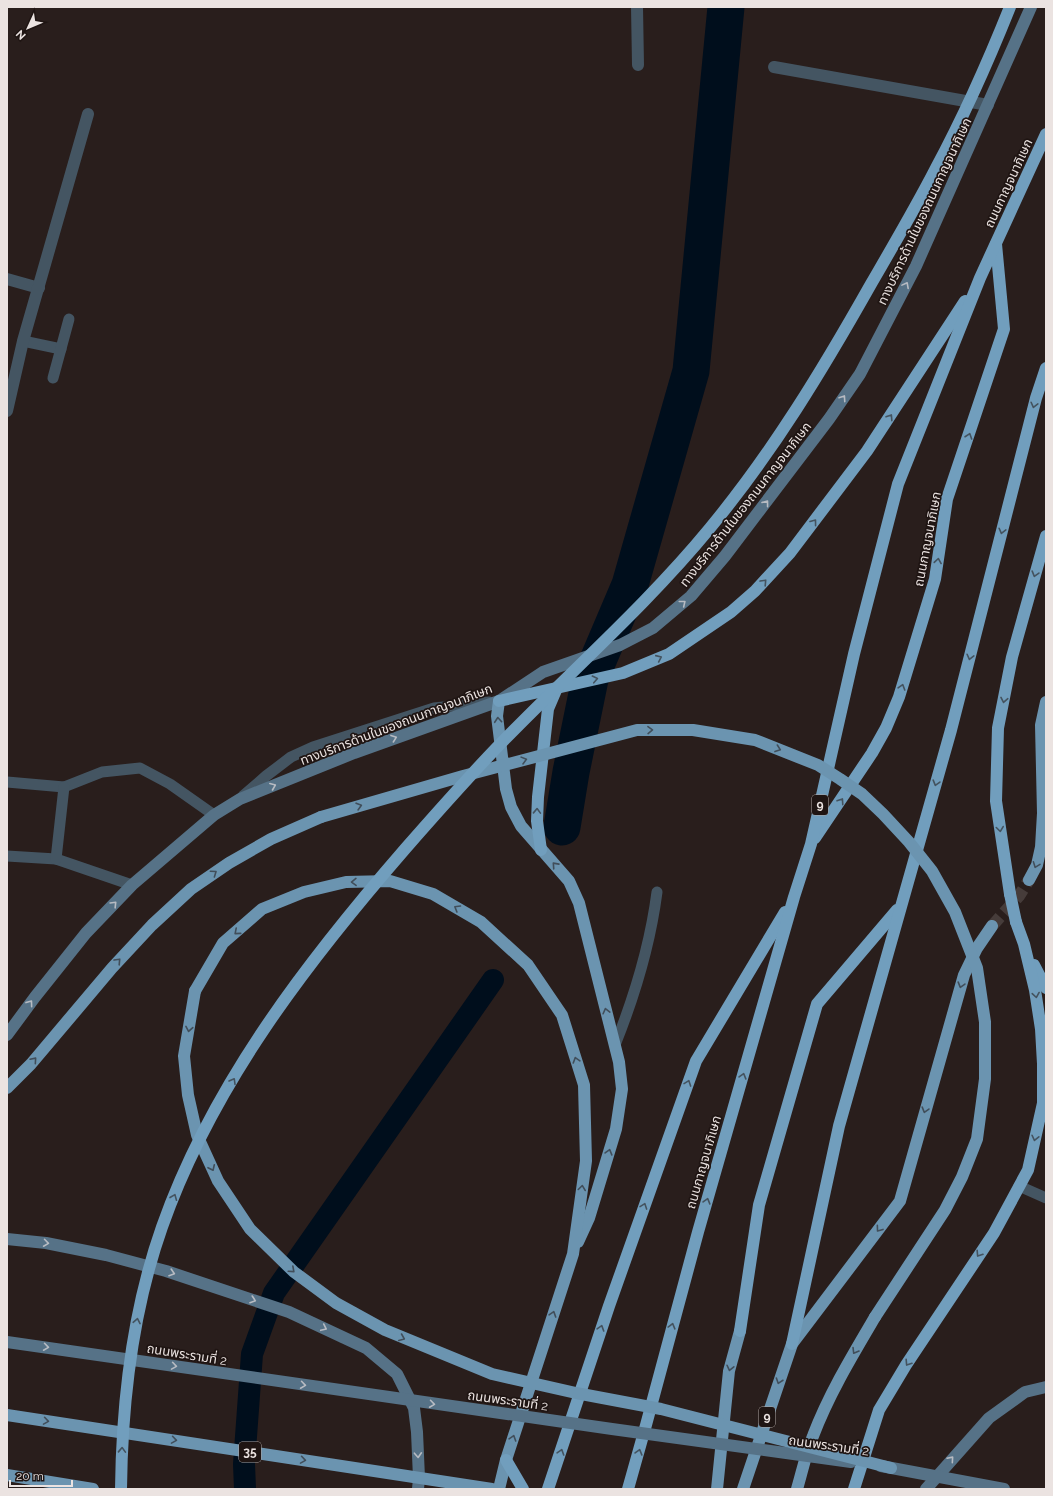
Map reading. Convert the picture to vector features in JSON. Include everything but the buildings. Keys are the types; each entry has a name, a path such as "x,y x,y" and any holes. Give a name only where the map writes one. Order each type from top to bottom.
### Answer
{"highway":[{"path":"121,1489 122,1442 127,1380 135,1328 148,1274 163,1225 184,1174 206,1127 235,1077 298,980 373,886 466,781 511,733 645,601 678,566 739,493 768,454 828,360 910,218 962,116 1010,7"},
{"name":"ถนนกาญจนาภิเษก","path":"628,1489 698,1232 794,897 811,844 854,654 898,484 980,278 1046,134"},
{"name":"ถนนกาญจนาภิเษก","path":"811,844 872,753 886,728 899,697 935,579 947,500 1004,329 996,242"},
{"path":"499,1489 506,1460 573,1254 589,1218 616,1129 622,1089 619,1062 579,903 569,881 521,826 511,807 506,789 497,716 499,701 623,673 668,654 731,612 755,591 790,553 867,451 980,278"},
{"name":"9","path":"743,1489 792,1344 839,1126 951,730 1036,398 1046,368"},
{"path":"854,1489 879,1410 906,1365 994,1233 1028,1170 1043,1103 1041,1029 1035,990 1024,944 1016,922 1010,894 996,801 998,728 1012,657 1046,536"},
{"path":"541,850 537,821 538,797 548,709 562,686"},
{"path":"1029,880 1037,865 1041,847 1043,813 1041,725 1046,702"},
{"path":"7,1088 31,1064 112,968 152,925 191,889 229,863 270,839 321,817 463,776 637,730 693,730 755,740 818,765 840,778 862,794 883,814 909,842 932,871 955,912 977,968 985,1022 985,1079 977,1139 962,1177 946,1210 875,1317 849,1361 829,1400 813,1437 797,1489"},
{"path":"573,1254 586,1161 584,1085 562,1014 528,965 481,922 433,894 390,881 346,882 304,892 262,909 223,943 196,991 184,1056 188,1095 197,1135 218,1181 250,1229 294,1272 336,1303 385,1330 492,1374 576,1393 661,1409 891,1468"},
{"path":"548,1489 609,1306 696,1061 794,897"},
{"path":"717,1489 729,1371 740,1331 759,1205 817,1004 901,906"},
{"path":"792,1344 900,1201 964,975 977,948 992,926"},
{"path":"1024,944 1046,988"},
{"name":"35","path":"7,1415 492,1489"},
{"path":"506,1460 523,1489"},
{"path":"7,1475 93,1489"}],"main road":[{"name":"ทางบริการด้านในของถนนกาญจนาภิเษก","path":"7,1035 86,933 132,885 214,815 240,799 354,753 499,701 543,672 620,645 653,628 691,596 725,556 829,419 860,374 916,266 1031,7"},
{"path":"7,1239 46,1243 106,1255 166,1271 289,1312 366,1348 397,1374 414,1408 419,1470 418,1489"},
{"name":"ถนนพระรามที่ 2","path":"7,1342 580,1425 891,1468 1004,1489"},
{"path":"926,1489 961,1448 990,1418 1025,1392 1046,1386"}],"street":[{"path":"637,7 638,65"},
{"path":"774,67 988,106"},
{"path":"7,411 23,341 88,114"},
{"path":"7,279 39,288"}],"lane":[{"path":"53,378 69,319"},
{"path":"23,341 61,349"},
{"path":"240,799 266,776 291,757 313,747 434,708 499,701"},
{"path":"7,782 64,787 102,772 140,768 170,784 214,815"},
{"path":"56,859 64,787"},
{"path":"7,856 56,859 132,885"},
{"path":"615,1045 638,984 652,926 657,892"},
{"path":"1019,1186 1046,1198"}],"waterway":[{"path":"562,827 571,772 590,679 630,585 691,371 726,7"},
{"path":"245,1489 244,1464 252,1354 274,1293 493,980"}],"tunnel":[{"path":"992,926 1019,896 1029,880"}]}
